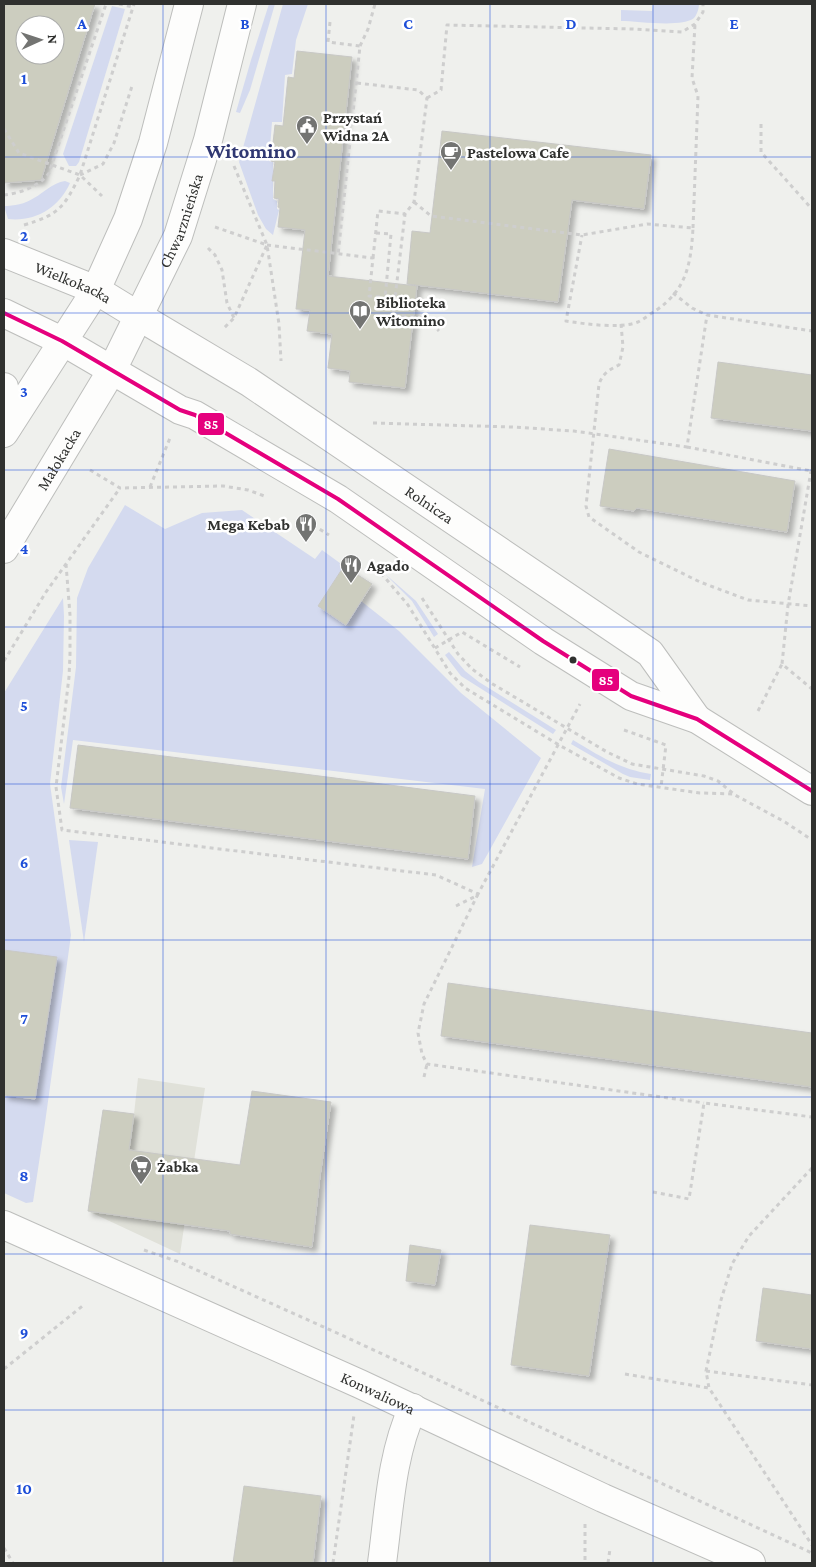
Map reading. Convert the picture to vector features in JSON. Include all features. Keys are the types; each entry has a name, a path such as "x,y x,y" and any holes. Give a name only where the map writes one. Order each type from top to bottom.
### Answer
{"main road":[{"path":"6,429 96,290 128,219 153,143 189,4"},
{"name":"Chwarznieńska","path":"112,370 140,317 178,236 208,140 242,4"},
{"name":"Wielkokacka","path":"4,253 96,290 140,317"},
{"path":"4,313 62,341 112,370"},
{"name":"Rolnicza","path":"140,317 249,382 650,653 697,719"},
{"name":"Rolnicza","path":"112,370 180,410 195,415 338,499 543,642 631,696 697,719 812,791"},
{"name":"Małokacka","path":"4,549 112,370"},
{"path":"4,387 8,415 6,429"},
{"name":"Konwaliowa","path":"4,1225 360,1384 603,1498 751,1563"},
{"path":"382,1563 398,1448 413,1408"}],"path":[{"path":"4,195 16,193 38,184 44,179 52,165 106,4"},
{"path":"24,225 36,222 56,212 71,194 80,175 134,5 119,4"},
{"path":"338,255 360,46 368,29 375,4"},
{"path":"427,98 441,90 447,25 633,29 682,32 695,24 703,12 704,4"},
{"path":"330,22 328,42 360,46"},
{"path":"582,235 566,321 611,325 638,322 664,305 684,280 692,253 698,96 692,78 695,24"},
{"path":"80,175 103,164 114,143 134,78"},
{"path":"357,83 418,90 427,98"},
{"path":"427,98 414,202 405,214 393,315 425,318 440,332"},
{"path":"761,124 761,152 812,209"},
{"path":"4,129 18,153 80,175 106,200"},
{"path":"233,164 267,245 281,361"},
{"path":"414,202 431,216 582,235 647,224 693,228"},
{"path":"395,298 369,296 378,211 405,214"},
{"path":"214,227 267,245 373,258"},
{"path":"376,233 391,234 384,298"},
{"path":"224,328 234,318 267,245"},
{"path":"207,248 215,255 222,270 227,303 234,318"},
{"path":"673,293 692,308 707,315 812,331"},
{"path":"687,447 707,315"},
{"path":"621,324 623,347 619,365 608,370 602,376 599,384 586,506 589,517 639,552 700,582 748,600 812,606"},
{"path":"373,423 512,427 594,433 687,447 811,471 788,605 782,664 758,711"},
{"path":"150,487 170,437"},
{"path":"89,470 120,488 223,486 248,490 274,499"},
{"path":"4,661 46,592 120,488"},
{"path":"307,520 332,537"},
{"path":"66,564 70,615 69,677 56,787 62,830 436,875 478,894"},
{"path":"388,572 373,564 408,605 450,674 465,688 559,745 619,778 637,784 700,793 735,794"},
{"path":"421,597 458,654 472,669 491,683 607,752 632,764 704,776 718,782 812,840"},
{"path":"435,648 462,632 521,668"},
{"path":"782,664 812,689"},
{"path":"572,699 588,709"},
{"path":"424,1076 427,1064 422,1054 418,1033 424,1004 478,894 580,704"},
{"path":"618,727 635,735 666,745 661,787"},
{"path":"456,906 478,894"},
{"path":"427,1064 812,1117"},
{"path":"653,1192 689,1199 704,1103"},
{"path":"812,1168 749,1236 732,1264 706,1371 709,1388 812,1545"},
{"path":"4,1369 85,1304"},
{"path":"706,1371 812,1385"},
{"path":"626,1374 709,1388"},
{"path":"333,1563 360,1384"},
{"path":"4,1548 13,1563"},
{"path":"608,1563 610,1549"}],"shaded area":[{"path":"269,4 275,4 250,90 240,113 236,112 251,60"},
{"path":"283,4 308,4 296,40 292,74 285,75 282,122 272,122 269,161 273,162 273,199 277,201 277,209 279,210 273,235 266,229 258,215 239,162"},
{"path":"653,4 699,4 694,18 680,23 621,21 621,10 652,11"},
{"path":"112,6 125,9 79,162 76,166 69,166 63,154"},
{"path":"65,181 70,183 65,192 45,212 28,218 8,219 4,206 27,202 52,186"},
{"path":"125,505 165,529 202,513 242,510 315,559 322,550 344,566 318,606 346,624 361,601 399,631 461,693 541,758 482,864 472,867 485,789 73,740 64,804 61,787 76,667 77,598 88,568"},
{"path":"384,573 416,601 438,634 434,637 412,601"},
{"path":"63,598 63,671 50,784 71,935 33,1202 26,1203 4,1193 4,1095 35,1099 57,958 4,950 4,693"},
{"path":"449,652 465,671 479,682 556,730 553,734 461,676 445,655"},
{"path":"573,740 619,765 651,774 650,780 623,774 571,744"},
{"path":"69,840 98,842 84,942"},
{"path":"138,1078 205,1088 180,1254 88,1211 103,1110 134,1114"}],"building":[{"path":"4,4 95,4 41,180 4,183"},
{"path":"297,51 352,57 328,276 417,286 405,388 349,382 350,371 328,368 332,334 307,331 310,310 296,309 305,230 278,227 280,208 278,207 279,199 274,198 275,181 272,181 275,162 271,161 275,125 283,126 288,77 294,78"},
{"path":"442,131 651,155 644,209 572,200 558,302 407,284 412,231 430,233"},
{"path":"718,362 812,375 812,431 711,418"},
{"path":"609,449 795,481 787,532 637,508 634,511 600,506"},
{"path":"344,566 372,584 346,625 318,606"},
{"path":"78,745 475,796 468,859 70,808"},
{"path":"4,950 57,957 35,1099 4,1095"},
{"path":"448,983 812,1033 812,1087 441,1036"},
{"path":"252,1091 331,1102 312,1247 230,1234 230,1231 88,1211 103,1110 134,1114 129,1150 240,1165"},
{"path":"530,1225 610,1235 589,1376 511,1365"},
{"path":"410,1245 441,1250 435,1285 406,1281"},
{"path":"763,1288 812,1295 812,1349 756,1341"},
{"path":"244,1486 321,1496 313,1563 233,1563"}],"transit line":[{"name":"85","path":"4,313 62,341 180,410 195,415 338,499 543,641 631,696 697,719 812,791"}],"place":[{"name":"Przystań Widna 2A","path":"307,145"},
{"name":"Pastelowa Cafe","path":"451,171"},
{"name":"Biblioteka Witomino","path":"360,330"},
{"name":"Mega Kebab","path":"306,543"},
{"name":"Agado","path":"351,584"},
{"name":"Żabka","path":"141,1185"}],"district":[{"name":"Witomino","path":"251,151"}]}
